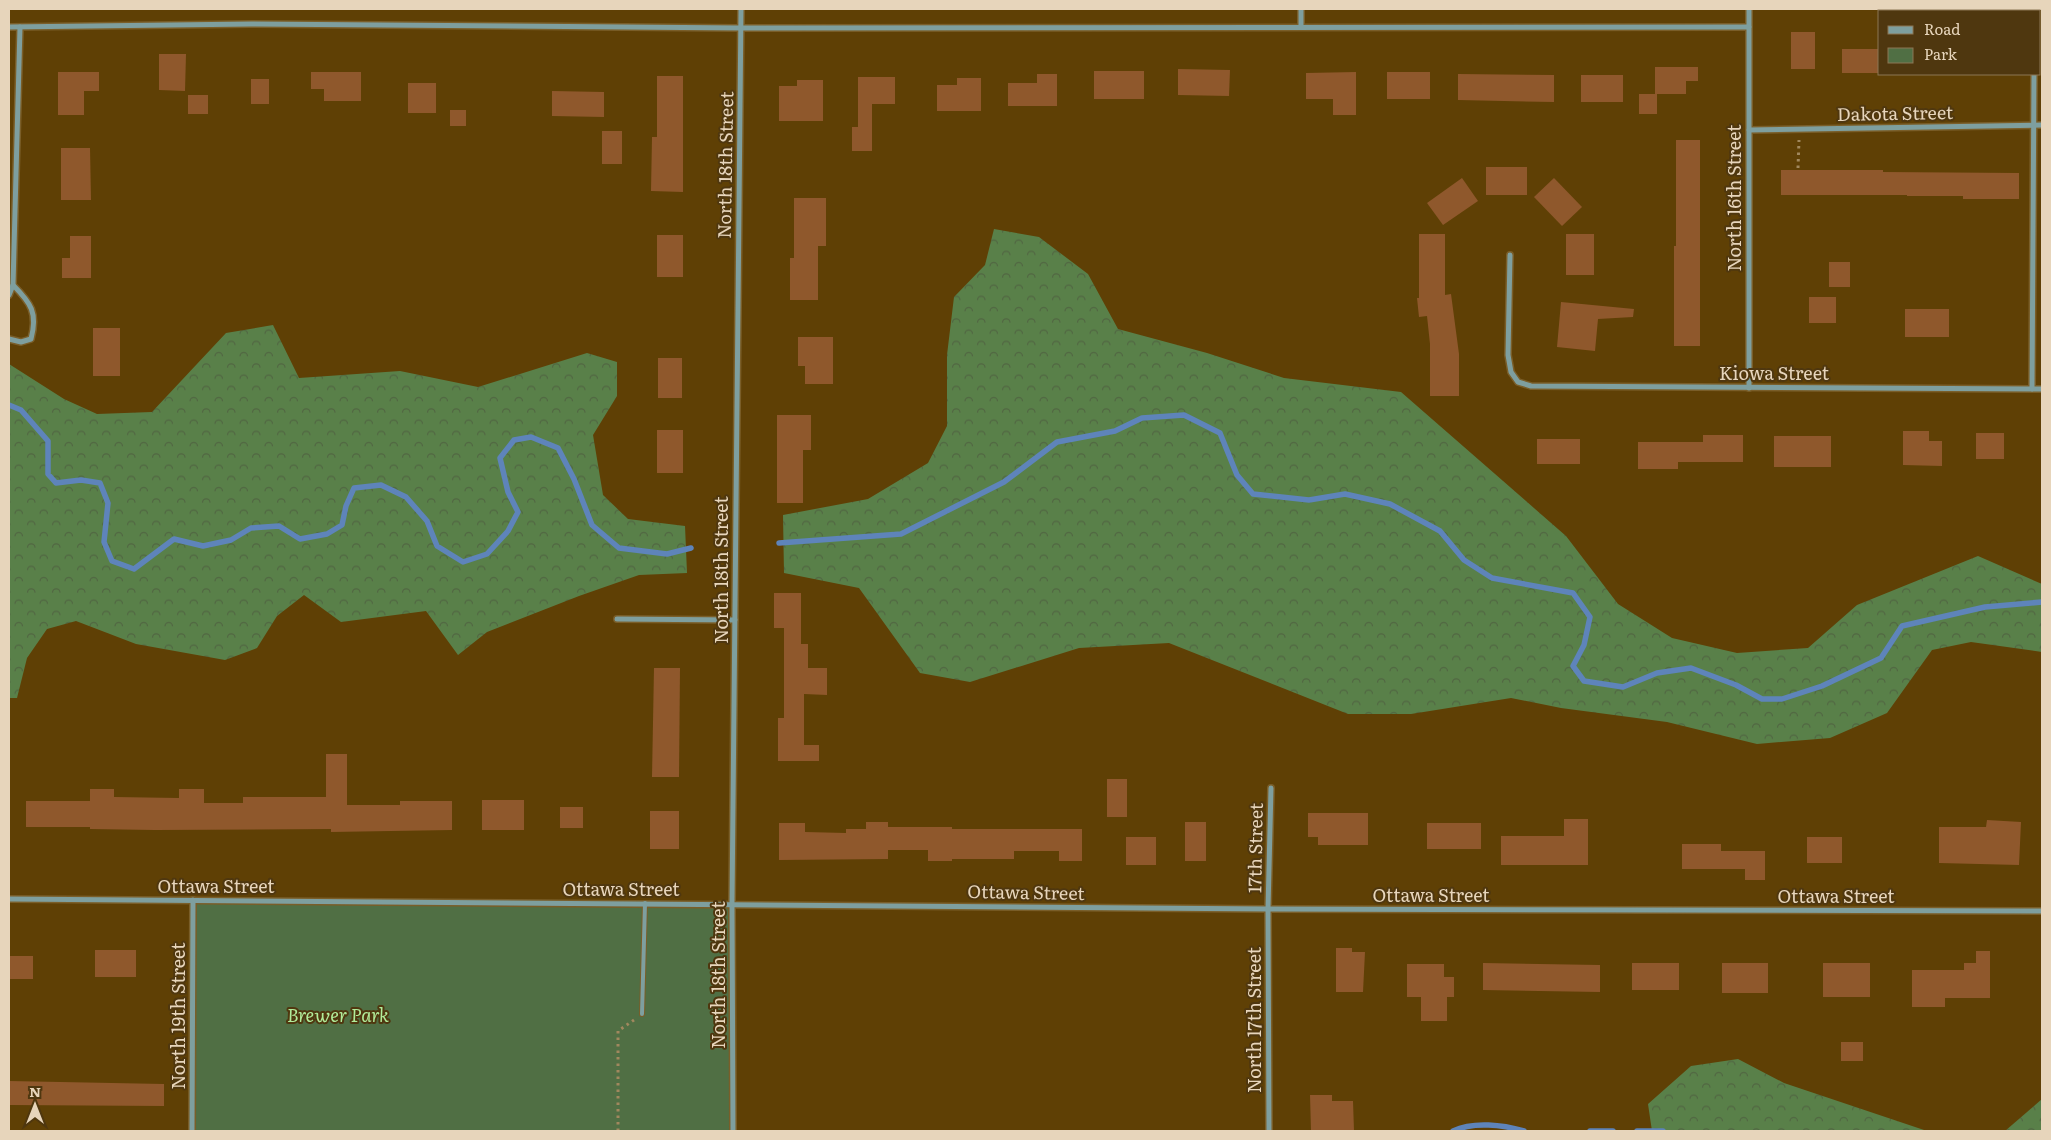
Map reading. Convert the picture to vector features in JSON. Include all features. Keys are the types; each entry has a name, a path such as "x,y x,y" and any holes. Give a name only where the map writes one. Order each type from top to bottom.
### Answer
{"street":[{"name":"North 18th Street","path":"733,1131 732,904 741,9"},
{"path":"1301,9 1301,27"},
{"name":"North 16th Street","path":"1749,9 1749,388"},
{"path":"9,27 251,24 741,28 1749,27"},
{"path":"9,295 13,286 20,27"},
{"path":"2032,389 2032,125 2034,75"},
{"name":"Dakota Street","path":"1749,130 2042,125"},
{"name":"Kiowa Street","path":"1510,255 1508,355 1511,372 1518,382 1531,386 2042,389"},
{"path":"9,338 21,342 32,339 34,329 34,315 28,301 13,286"},
{"path":"617,619 735,620"},
{"name":"17th Street","path":"1268,909 1271,788"},
{"name":"Ottawa Street","path":"9,899 1268,909 2042,911"},
{"name":"North 19th Street","path":"192,1131 193,900"},
{"name":"North 17th Street","path":"1268,909 1270,1131"}],"lane":[{"path":"642,1014 645,904"}],"path":[{"path":"1798,168 1799,129"},
{"path":"618,1131 618,1031 642,1014"}],"green space":[{"path":"994,229 1039,237 1088,274 1118,329 1207,353 1284,378 1401,392 1566,536 1618,604 1672,638 1737,653 1808,648 1857,605 1978,556 2042,584 2042,652 1971,642 1932,650 1887,713 1830,738 1757,744 1667,722 1561,708 1511,698 1411,714 1348,714 1169,643 1079,648 970,682 920,673 859,588 784,573 783,515 868,499 928,463 947,426 947,355 954,297 985,265"},
{"path":"273,325 299,378 400,371 478,387 587,353 617,362 617,396 593,435 603,495 628,519 685,526 687,573 639,575 579,596 487,632 458,655 426,611 341,622 304,595 277,616 257,648 225,660 136,644 76,621 47,629 27,658 17,698 9,698 9,364 64,399 97,414 152,412 226,333"},
{"name":"Brewer Park","path":"193,900 732,904 733,1131 192,1131"},
{"path":"1738,1059 1784,1083 1927,1131 1652,1131 1648,1104 1691,1066"},
{"path":"2042,1099 2042,1131 2005,1131"}],"building":[{"path":"1791,32 1815,32 1815,69 1791,69"},
{"path":"1842,49 1878,49 1878,73 1842,73"},
{"path":"159,54 186,54 185,91 159,90"},
{"path":"1655,67 1698,67 1698,81 1686,81 1686,94 1657,94 1657,114 1639,114 1639,94 1655,94"},
{"path":"1178,69 1230,70 1229,96 1178,95"},
{"path":"1094,71 1144,71 1144,99 1094,99"},
{"path":"58,72 99,72 99,91 84,91 84,115 58,115"},
{"path":"311,72 361,72 361,101 324,101 324,89 311,89"},
{"path":"1356,72 1356,115 1333,115 1333,99 1306,99 1306,73"},
{"path":"1387,72 1430,72 1430,99 1387,99"},
{"path":"1037,74 1057,74 1057,106 1008,106 1008,83 1037,83"},
{"path":"1458,74 1554,75 1554,102 1458,100"},
{"path":"1581,75 1623,75 1623,102 1581,102"},
{"path":"657,76 683,76 683,192 651,191 652,137 657,137"},
{"path":"858,77 895,77 895,104 872,104 872,151 852,151 852,127 858,127"},
{"path":"957,78 981,78 981,111 937,111 937,85 957,85"},
{"path":"251,79 269,79 269,104 251,104"},
{"path":"797,80 823,80 823,121 779,121 779,86 797,86"},
{"path":"408,83 436,83 436,113 408,113"},
{"path":"552,91 604,92 604,117 552,116"},
{"path":"188,95 208,95 208,114 188,114"},
{"path":"450,110 466,110 466,126 450,126"},
{"path":"602,131 622,131 622,164 602,164"},
{"path":"1676,140 1700,140 1700,346 1674,346"},
{"path":"61,148 90,148 91,200 61,200"},
{"path":"1486,167 1527,167 1527,195 1486,195"},
{"path":"1781,170 2019,173 2019,199 1963,199 1963,196 1907,195 1781,195"},
{"path":"1462,178 1478,201 1443,225 1427,203"},
{"path":"1554,178 1582,207 1562,226 1534,197"},
{"path":"794,198 826,198 826,246 818,246 818,300 790,300 790,258 794,258"},
{"path":"1419,234 1445,234 1445,295 1451,294 1459,354 1459,396 1430,396 1430,344 1427,316 1419,317 1417,298 1419,298"},
{"path":"1566,234 1594,234 1594,275 1566,275"},
{"path":"657,235 683,235 683,277 657,277"},
{"path":"70,236 91,236 91,278 62,278 62,258 70,258"},
{"path":"1829,262 1850,262 1850,287 1829,287"},
{"path":"1809,297 1836,297 1836,323 1809,323"},
{"path":"1561,302 1634,309 1633,317 1598,319 1595,351 1557,347"},
{"path":"1905,309 1949,309 1949,337 1905,337"},
{"path":"93,328 120,328 120,376 93,376"},
{"path":"798,337 833,337 833,384 805,384 805,366 798,366"},
{"path":"658,358 682,358 682,398 658,398"},
{"path":"777,415 811,415 811,450 803,450 803,503 777,503"},
{"path":"657,430 683,430 683,473 657,473"},
{"path":"1903,431 1929,431 1929,441 1942,441 1942,466 1903,465"},
{"path":"1976,433 2004,433 2004,459 1976,459"},
{"path":"1703,435 1743,435 1743,462 1678,462 1678,469 1638,469 1638,442 1703,442"},
{"path":"1774,436 1831,436 1831,467 1774,467"},
{"path":"1537,439 1580,439 1580,464 1537,464"},
{"path":"774,593 801,593 801,644 808,644 808,668 827,668 827,695 804,694 804,745 819,745 819,761 778,761 778,718 784,718 784,628 774,628"},
{"path":"654,668 680,668 679,777 652,777"},
{"path":"326,754 347,754 347,805 400,805 400,801 452,801 452,830 331,832 331,829 155,830 26,827 26,801 90,801 90,789 114,789 114,797 179,798 179,789 204,789 204,803 243,803 243,797 326,797"},
{"path":"1107,779 1127,779 1127,817 1107,817"},
{"path":"482,800 524,800 524,830 482,830"},
{"path":"560,807 583,807 583,828 560,828"},
{"path":"650,811 679,811 679,849 650,849"},
{"path":"1308,813 1368,813 1368,845 1318,845 1318,837 1308,837"},
{"path":"1564,819 1588,819 1588,865 1501,865 1501,836 1564,836"},
{"path":"1987,820 2021,822 2019,865 1939,863 1939,827 1986,827"},
{"path":"866,822 888,822 888,827 1082,829 1082,861 1059,861 1059,851 1014,851 1014,859 928,861 928,850 888,850 888,859 779,860 779,823 805,823 805,832 846,833 846,829 866,829"},
{"path":"1185,822 1206,822 1206,861 1185,861"},
{"path":"1427,823 1481,823 1481,849 1427,849"},
{"path":"1126,837 1156,837 1156,865 1126,865"},
{"path":"1807,837 1842,837 1842,863 1807,863"},
{"path":"1682,844 1721,844 1721,851 1765,851 1765,880 1745,880 1745,869 1682,869"},
{"path":"1336,948 1352,948 1352,952 1365,952 1363,992 1336,992"},
{"path":"95,950 136,950 136,977 95,977"},
{"path":"1976,951 1990,951 1990,998 1945,998 1945,1007 1912,1007 1912,970 1964,970 1964,963 1976,963"},
{"path":"9,956 33,956 33,979 9,979"},
{"path":"1483,963 1600,965 1600,992 1483,990"},
{"path":"1632,963 1679,963 1679,990 1632,990"},
{"path":"1722,963 1768,963 1768,993 1722,993"},
{"path":"1823,963 1870,963 1870,997 1823,997"},
{"path":"1407,964 1444,964 1444,977 1454,977 1454,997 1447,997 1447,1021 1421,1021 1421,997 1407,997"},
{"path":"1841,1042 1863,1042 1863,1061 1841,1061"},
{"path":"9,1081 164,1084 164,1106 9,1105"},
{"path":"1310,1095 1332,1095 1332,1101 1353,1101 1354,1131 1311,1131"}],"waterway":[{"path":"9,405 21,410 48,441 48,474 56,483 81,480 100,483 108,503 104,542 112,561 134,569 174,539 203,546 231,540 251,528 279,526 300,539 327,534 342,525 346,506 354,488 381,485 406,497 427,521 437,546 463,562 487,554 508,531 518,512 508,492 500,458 514,440 531,437 558,448 574,479 592,525 619,548 667,554 691,548"},
{"path":"779,543 901,534 1004,482 1057,442 1115,431 1142,418 1184,415 1220,433 1237,475 1253,494 1309,500 1345,494 1390,504 1440,531 1464,560 1492,578 1573,593 1590,617 1584,645 1573,666 1584,681 1623,687 1657,673 1691,668 1736,685 1762,699 1782,699 1822,686 1881,658 1902,626 1985,607 2042,602"},
{"path":"1453,1131 1479,1125 1507,1127 1524,1131"},
{"path":"1590,1131 1613,1131"},
{"path":"1637,1131 1663,1131"}]}
